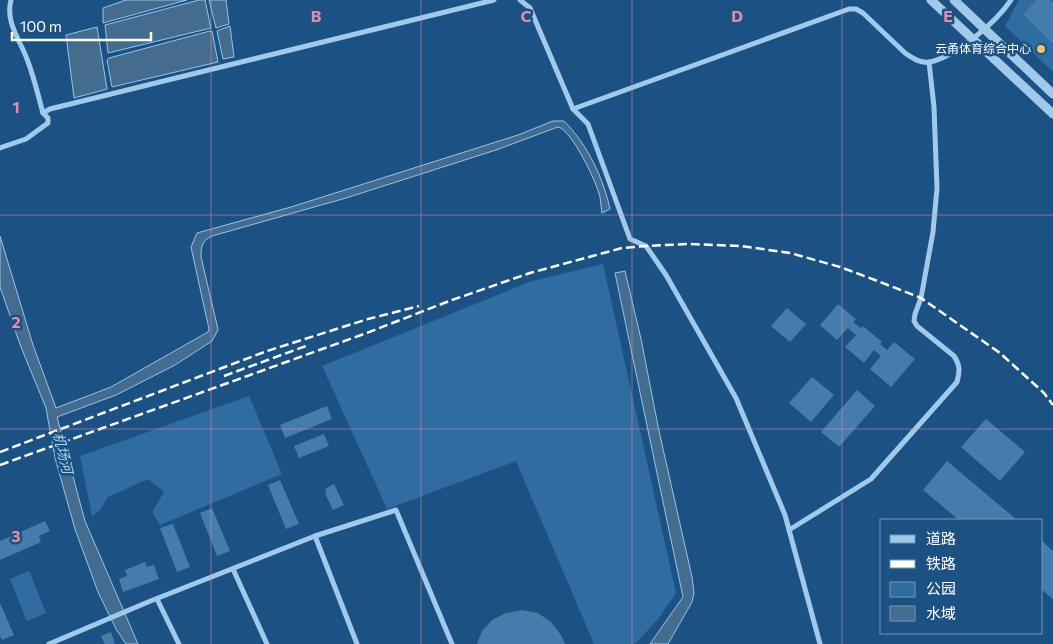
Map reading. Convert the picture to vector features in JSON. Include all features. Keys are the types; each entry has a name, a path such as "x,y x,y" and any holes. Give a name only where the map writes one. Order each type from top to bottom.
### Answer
{"street":[{"path":"0,148 26,139 48,123 48,118 43,113 27,59 11,23 9,10 11,0"},
{"path":"43,113 50,109 494,0"},
{"path":"520,0 530,8 573,109 588,124 630,239 646,246 666,275 736,398 785,515 820,644"},
{"path":"931,0 1053,114"},
{"path":"954,0 1053,94"},
{"path":"573,109 849,9 856,9 863,13 912,58 921,62 930,62 949,54 985,30 1002,13 1011,0"},
{"path":"789,530 871,479 957,382 960,372 954,356 914,321 914,314 921,298 937,188 930,62"},
{"path":"49,644 148,602 315,536 396,510 452,644"},
{"path":"315,536 356,644"},
{"path":"233,569 267,644"},
{"path":"157,599 179,644"}],"green space":[{"name":"云甬体育综合中心","path":"1019,0 1053,0 1053,72 1005,26"},
{"path":"603,264 676,593 658,619 633,644 594,644 516,461 387,509 322,366 532,281"},
{"path":"249,396 282,474 160,525 152,512 164,492 148,479 108,497 100,510 92,516 80,456"},
{"path":"29,571 46,613 27,621 10,579"}],"water":[{"path":"126,0 187,0 103,23 103,8"},
{"path":"205,0 211,28 108,53 105,25"},
{"path":"209,0 226,0 229,24 216,28"},
{"path":"230,26 234,57 223,59 217,31"},
{"path":"97,27 107,89 74,98 66,35"},
{"path":"212,31 218,62 112,87 107,60 109,58"},
{"name":"机场河","path":"553,121 564,121 580,140 598,173 610,209 602,213 600,197 589,169 570,137 564,130 558,127 496,150 346,198 212,236 203,244 201,257 218,330 212,341 175,365 116,395 57,417 85,521 138,644 126,644 116,629 98,592 75,529 55,458 46,408 21,347 0,287 0,236 33,345 56,408 111,387 208,332 209,329 191,247 197,233 291,207 518,135"},
{"path":"625,271 694,593 692,602 668,644 650,644 683,597 615,273"}],"building":[{"path":"1037,0 1050,0 1053,3 1053,44 1023,14"},
{"path":"838,304 856,319 853,322 861,328 863,326 882,342 880,344 887,350 894,342 915,359 891,387 870,369 881,356 874,350 864,363 845,347 856,335 848,328 837,340 820,325"},
{"path":"787,308 806,324 790,342 771,326"},
{"path":"812,377 834,395 811,422 789,403"},
{"path":"857,390 875,406 839,447 821,432"},
{"path":"327,406 332,419 285,438 280,425"},
{"path":"986,419 1025,452 1000,481 961,447"},
{"path":"324,434 329,446 299,458 294,446"},
{"path":"947,461 1016,519 958,519 923,490"},
{"path":"280,480 299,524 286,529 268,485"},
{"path":"334,484 344,505 333,510 325,489"},
{"path":"212,508 230,551 217,556 200,513"},
{"path":"45,521 50,531 39,536 41,542 0,560 0,541"},
{"path":"173,524 190,567 177,572 160,528"},
{"path":"1043,542 1053,551 1053,599 1043,591"},
{"path":"145,562 147,567 154,565 159,579 123,592 119,579 127,576 125,570"},
{"path":"0,603 14,635 2,640 0,636"},
{"path":"522,610 538,613 551,622 565,644 477,644 482,631 492,620 506,613"},
{"path":"111,632 115,644 105,644 101,636"}],"railway":[{"path":"0,465 530,273 622,248 646,246 688,244 741,246 790,253 840,267 875,280 921,298 1000,353 1044,393 1053,405"},
{"path":"0,452 267,351 368,319 419,306"},
{"path":"224,376 306,346"}],"place":[{"name":"云甬体育综合中心","path":"1041,49"}]}
